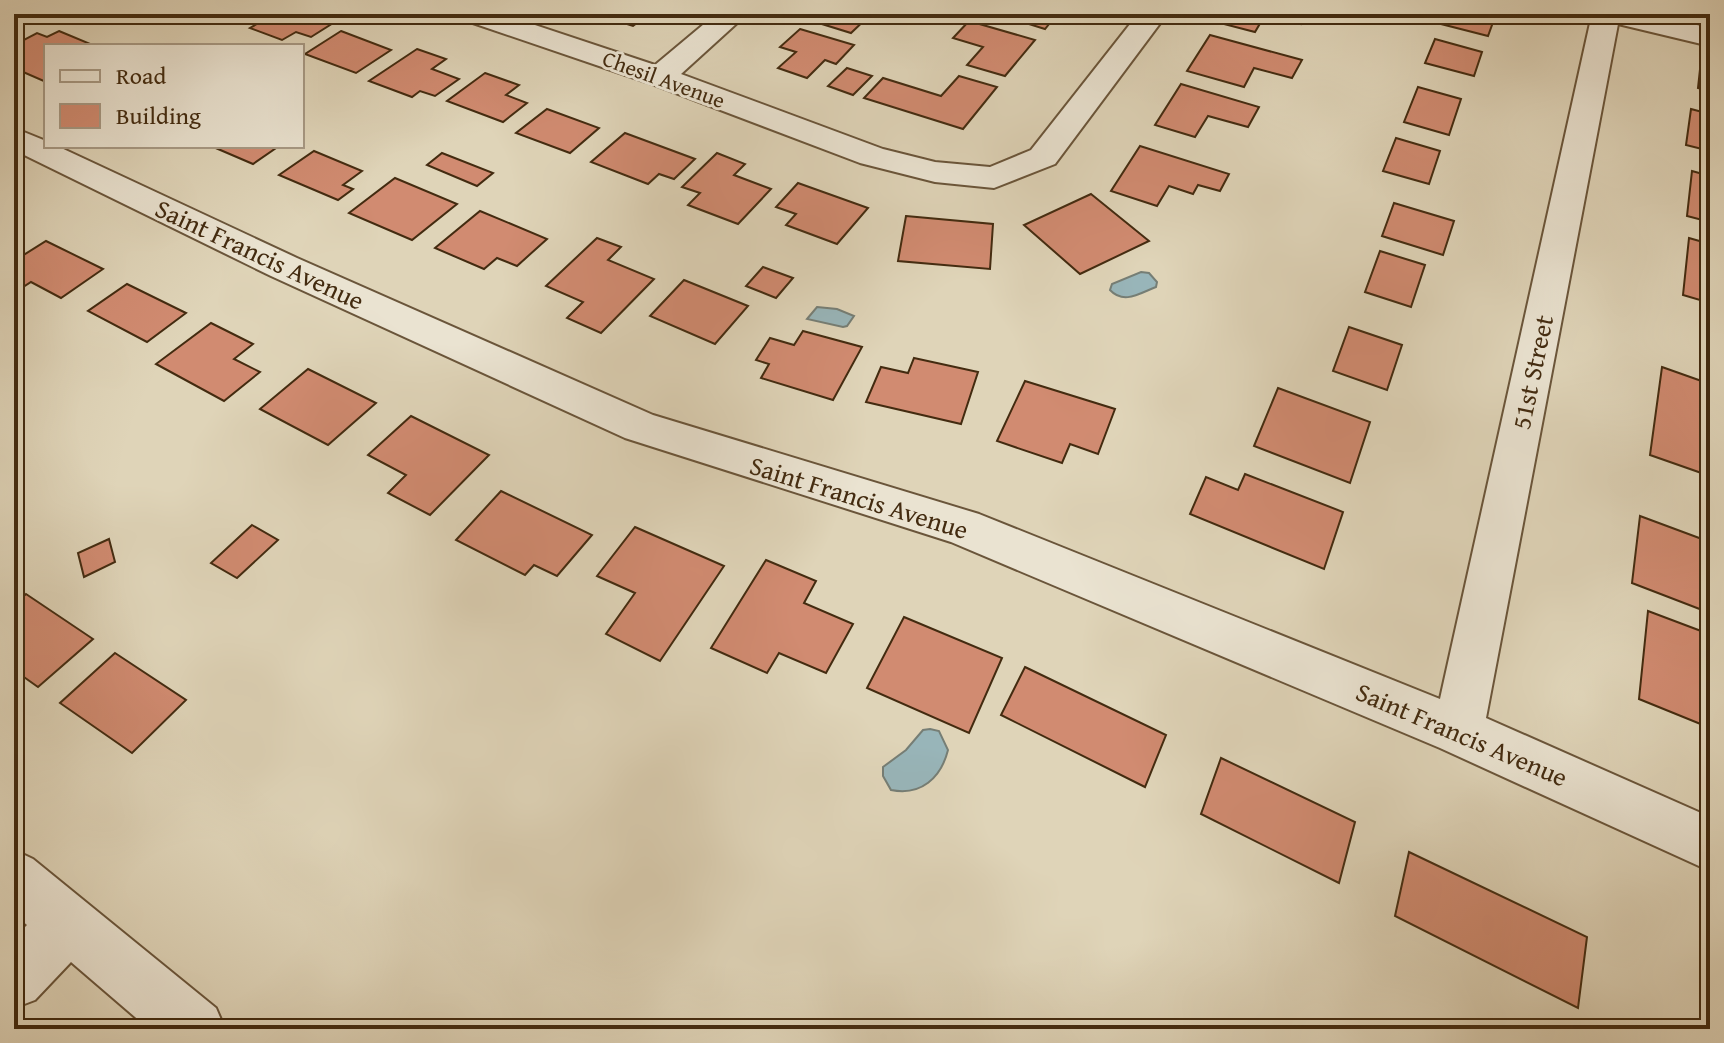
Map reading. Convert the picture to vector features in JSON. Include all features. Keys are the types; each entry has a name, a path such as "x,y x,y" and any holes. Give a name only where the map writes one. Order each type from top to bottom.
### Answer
{"street":[{"name":"Chesil Avenue","path":"474,14 660,77 852,148 935,172 994,178 1043,157 1153,14"},
{"path":"660,77 733,14"},
{"name":"51st Street","path":"1458,731 1606,14"},
{"path":"1613,14 1710,37"},
{"name":"Saint Francis Avenue","path":"14,138 284,267 640,427 963,527 1458,731 1710,844"},
{"path":"14,878 195,1029"},
{"path":"14,979 68,924"}],"water":[{"path":"1141,272 1149,273 1157,282 1156,287 1126,297 1110,290 1112,284"},
{"path":"817,307 837,309 854,316 843,327 807,319"},
{"path":"923,730 939,731 948,750 935,777 912,790 891,790 883,776 883,767 906,750"}],"building":[{"path":"274,14 328,14 341,18 311,37 296,32 282,40 250,28"},
{"path":"595,14 649,14 633,26"},
{"path":"816,14 871,14 851,33 809,20"},
{"path":"997,14 1057,14 1045,29"},
{"path":"1222,14 1307,14 1301,24 1265,15 1255,32 1216,22"},
{"path":"1445,14 1496,14 1488,36 1441,24"},
{"path":"969,21 1035,40 1005,76 967,65 983,47 953,38"},
{"path":"800,29 854,45 836,64 825,60 807,78 778,68 796,52 780,47"},
{"path":"59,31 88,43 44,44 44,81 14,68 14,45 37,33 47,37"},
{"path":"341,31 391,50 356,73 305,54"},
{"path":"1210,35 1302,60 1292,78 1254,68 1244,87 1187,71"},
{"path":"1435,39 1482,52 1474,76 1425,63"},
{"path":"417,49 446,59 432,69 459,79 435,96 420,91 412,97 369,81"},
{"path":"1701,60 1710,63 1710,91 1698,88"},
{"path":"847,68 872,76 853,95 828,86"},
{"path":"485,73 519,85 506,95 527,103 503,122 447,101"},
{"path":"959,76 997,87 963,129 864,98 883,78 941,96"},
{"path":"1181,84 1259,107 1248,127 1208,116 1195,137 1155,125"},
{"path":"1418,87 1461,99 1449,135 1404,122"},
{"path":"547,109 599,128 570,153 516,133"},
{"path":"1691,109 1710,114 1710,151 1686,145"},
{"path":"625,133 695,159 674,179 659,174 648,184 591,162"},
{"path":"1396,138 1440,151 1429,184 1383,171"},
{"path":"1140,146 1229,174 1220,191 1198,185 1193,194 1169,186 1157,206 1111,191"},
{"path":"216,148 276,148 253,164"},
{"path":"314,151 362,171 343,185 353,189 338,200 279,175"},
{"path":"442,153 493,173 477,186 427,165"},
{"path":"717,153 745,164 734,175 771,189 738,224 688,205 700,193 682,187"},
{"path":"1692,171 1710,176 1710,222 1687,216"},
{"path":"395,178 457,204 412,240 349,213"},
{"path":"798,183 868,208 837,244 786,225 796,214 776,207"},
{"path":"1091,194 1149,241 1080,274 1024,225"},
{"path":"1394,203 1454,221 1443,255 1382,236"},
{"path":"480,211 547,239 517,266 497,258 484,269 435,248"},
{"path":"906,216 993,224 990,269 898,261"},
{"path":"597,238 621,247 608,260 654,279 601,333 567,318 583,302 546,286"},
{"path":"1689,238 1710,244 1710,303 1683,295"},
{"path":"46,241 103,269 61,298 31,282 14,293 14,261"},
{"path":"1380,251 1425,265 1411,307 1365,292"},
{"path":"763,267 793,278 776,298 746,286"},
{"path":"684,280 748,306 715,344 650,316"},
{"path":"127,284 186,313 147,342 88,311"},
{"path":"211,323 253,344 234,359 260,372 224,401 156,364"},
{"path":"1349,327 1402,345 1387,390 1333,371"},
{"path":"803,331 862,347 833,400 761,378 769,364 756,360 770,338 794,345"},
{"path":"914,358 978,372 961,424 866,402 881,367 908,373"},
{"path":"1662,367 1710,384 1710,476 1650,455"},
{"path":"308,369 376,403 328,445 260,409"},
{"path":"1025,381 1115,409 1098,454 1070,444 1062,463 997,441"},
{"path":"1278,388 1370,422 1350,483 1254,446"},
{"path":"411,416 489,455 430,515 388,493 406,475 368,455"},
{"path":"1245,474 1343,512 1324,569 1190,514 1206,477 1238,490"},
{"path":"501,491 592,535 557,576 534,565 525,575 456,540"},
{"path":"1640,516 1710,542 1710,613 1632,583"},
{"path":"252,525 278,540 237,578 211,563"},
{"path":"635,527 724,566 660,661 606,634 635,593 597,576"},
{"path":"109,539 115,562 84,577 78,553"},
{"path":"766,560 816,581 804,603 853,624 826,673 779,653 767,673 711,648"},
{"path":"26,594 93,639 38,687 14,670 14,605"},
{"path":"1648,611 1709,634 1703,725 1639,699"},
{"path":"904,617 1002,658 969,733 867,688"},
{"path":"115,653 186,700 132,753 60,703"},
{"path":"1025,667 1166,735 1145,787 1001,715"},
{"path":"1221,758 1355,822 1339,883 1201,814"},
{"path":"1409,852 1587,937 1578,1008 1395,916"}]}
